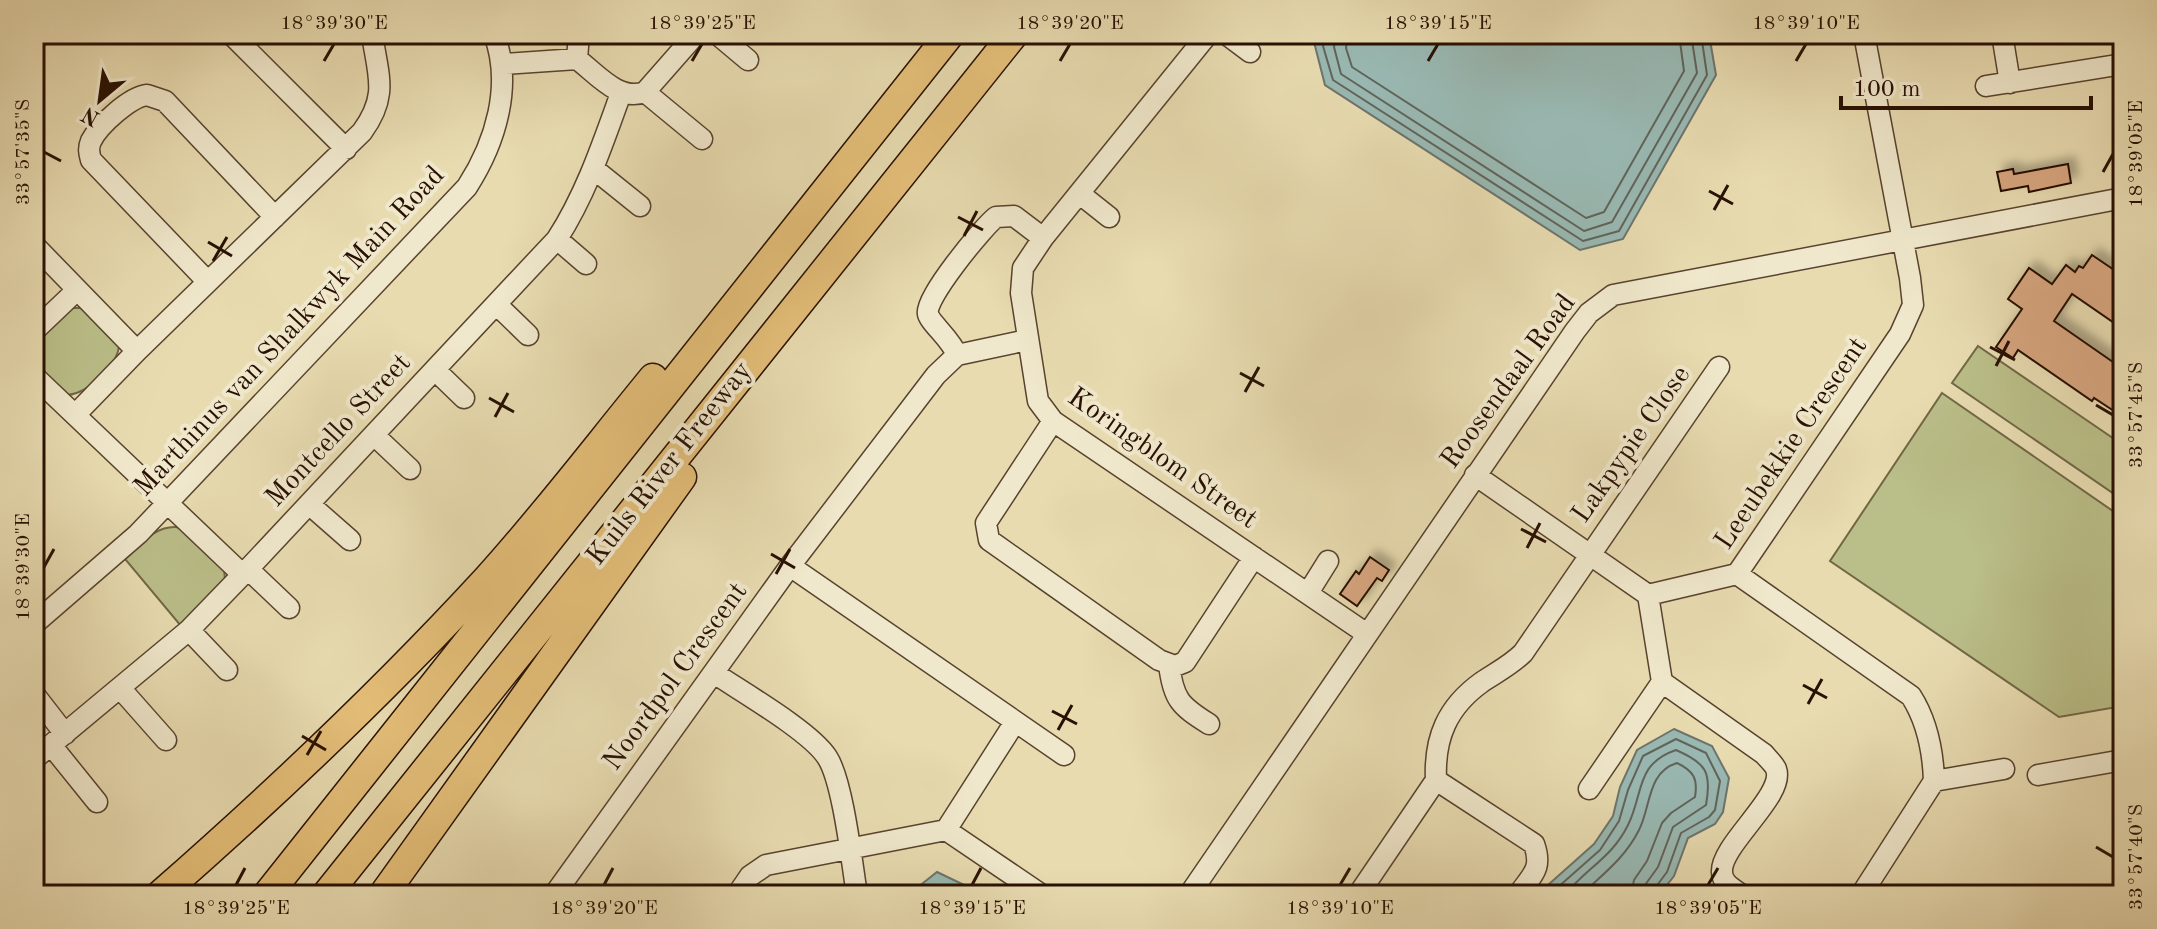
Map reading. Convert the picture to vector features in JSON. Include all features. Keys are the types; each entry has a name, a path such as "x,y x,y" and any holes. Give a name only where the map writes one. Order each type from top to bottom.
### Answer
{"highway":[{"name":"Kuils River Freeway","path":"267,895 950,34"},
{"name":"Kuils River Freeway","path":"326,895 1014,34"},
{"path":"383,895 683,476 813,302 860,225"},
{"path":"160,895 381,690 488,577 746,267 793,233"}],"street":[{"path":"34,41 41,34"},
{"path":"231,34 346,149"},
{"path":"75,415 346,149 370,121 381,95 372,34"},
{"name":"Marthinus van Shalkwyk Main Road","path":"34,624 138,534 467,187 490,144 498,116 503,64 494,34"},
{"path":"577,59 579,34"},
{"path":"503,64 577,59 621,93 633,96 645,92 696,34"},
{"path":"717,34 748,60"},
{"name":"Koringblom Street","path":"1207,34 1028,259 1022,275 1027,340 1038,401 1053,421 1367,634"},
{"path":"1226,34 1250,52"},
{"name":"Leeubekkie Crescent","path":"1648,595 1737,574 1906,325 1913,305 1904,241 1864,34"},
{"path":"2002,34 2010,83"},
{"path":"1986,86 2123,64"},
{"path":"645,92 702,139"},
{"name":"Montcello Street","path":"34,759 189,630 557,239 594,169 621,93"},
{"path":"208,282 91,160 89,150 93,138 128,102 147,95 165,101 275,217"},
{"path":"594,169 640,206"},
{"path":"1080,194 1109,217"},
{"name":"Roosendaal Road","path":"1189,895 1589,313 1613,295 2123,198"},
{"path":"1027,340 957,355 949,338 927,312 947,276 996,217 1014,216 1043,238"},
{"path":"557,239 586,264"},
{"path":"34,245 137,351"},
{"path":"34,331 77,290"},
{"path":"496,304 528,335"},
{"name":"Noordpol Crescent","path":"561,893 790,566 910,407 957,355"},
{"name":"Lakpypie Close","path":"1436,780 1437,742 1447,721 1469,693 1523,653 1719,367"},
{"path":"435,370 464,398"},
{"path":"34,376 167,504 289,608"},
{"path":"1053,421 986,523 989,540 1169,664 1175,666 1185,662 1254,557"},
{"path":"374,435 410,469"},
{"path":"1475,475 1648,595 1662,682 1589,789"},
{"path":"309,504 350,540"},
{"path":"1308,593 1328,561"},
{"path":"790,566 1064,755"},
{"path":"1737,574 1911,696 1922,713 1934,781 1861,895"},
{"path":"189,630 227,670"},
{"path":"1169,664 1171,686 1179,702 1209,724"},
{"path":"714,673 802,733 826,755 835,775 857,895"},
{"path":"1662,682 1764,754 1775,767 1777,778 1771,793 1725,859 1722,873 1726,884 1742,895"},
{"path":"120,688 166,740"},
{"path":"34,694 58,740 97,802"},
{"path":"946,830 1015,722"},
{"path":"2038,775 2123,760"},
{"path":"1934,781 2004,769"},
{"path":"1358,895 1436,780 1534,844 1539,858 1535,872 1518,895"},
{"path":"737,895 750,876 766,865 946,830 1042,895"}],"green space":[{"path":"71,308 81,308 119,346 113,362 100,377 84,389 68,395 34,367 34,343"},
{"path":"1978,346 2123,445 2123,500 1952,383"},
{"path":"1942,393 2123,518 2123,706 2059,717 1830,561"},
{"path":"176,527 183,529 224,567 225,581 181,626 125,559 154,533"}],"water":[{"path":"1320,34 1709,34 1716,75 1623,239 1580,250 1325,85 1314,42"},
{"path":"1674,729 1712,746 1729,778 1723,812 1715,824 1688,838 1674,876 1659,895 1547,895 1548,885 1594,844 1613,816 1620,787 1637,750"},
{"path":"937,872 985,895 908,895"}],"building":[{"path":"2068,164 2071,183 2029,192 2028,186 2001,191 1997,172 2013,169 2014,174"},
{"path":"2092,255 2123,276 2123,329 2072,294 2054,321 2123,369 2123,417 2094,398 2092,401 2018,350 2013,358 1996,347 2022,309 2008,299 2029,268 2052,284 2066,265 2075,272 2079,266 2083,268"},
{"path":"1370,557 1389,570 1382,581 1377,578 1357,606 1340,594"}]}
